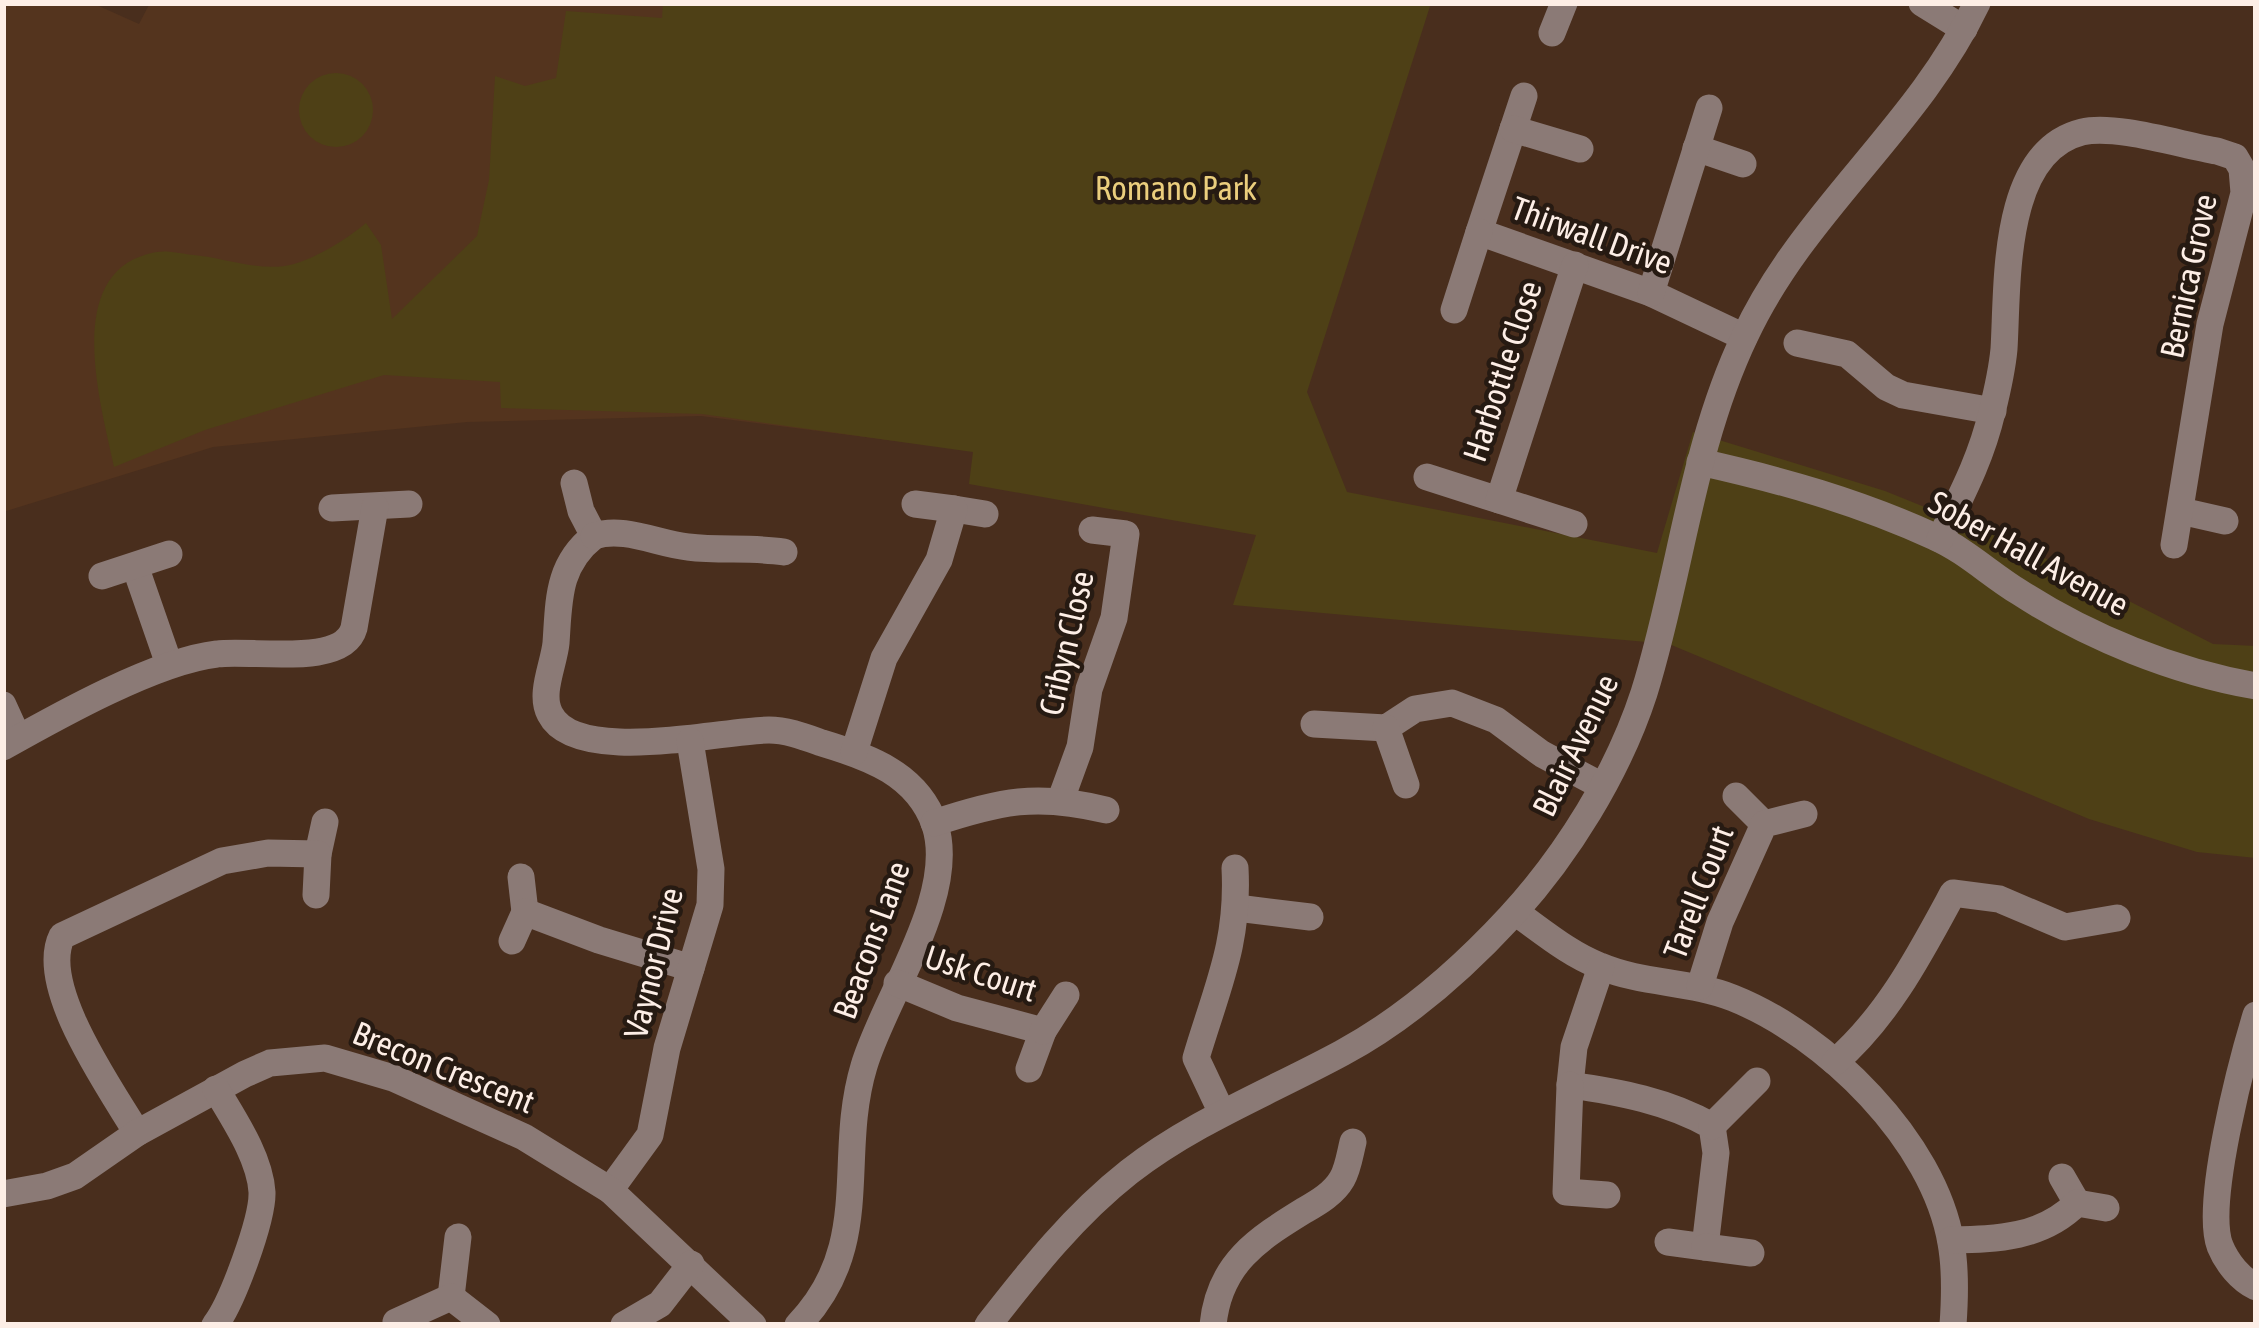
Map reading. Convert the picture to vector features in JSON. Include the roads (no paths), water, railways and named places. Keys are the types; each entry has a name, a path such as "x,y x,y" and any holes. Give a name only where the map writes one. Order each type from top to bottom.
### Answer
{"street":[{"path":"1552,34 1564,3"},
{"path":"1922,3 1964,29"},
{"name":"Blair Avenue","path":"988,1325 1045,1251 1130,1171 1222,1113 1380,1029 1435,990 1515,912 1574,833 1642,697 1700,462 1744,337 1790,255 1914,104 1977,3"},
{"name":"Thirwall Drive","path":"1524,96 1479,232 1651,293 1744,337"},
{"path":"1651,293 1709,108"},
{"name":"Bernica Grove","path":"1940,539 1978,465 1993,411 2017,207 2043,154 2063,139 2104,128 2235,157 2242,169 2244,193 2210,324 2174,545"},
{"path":"1513,129 1580,149"},
{"path":"1696,148 1743,164"},
{"path":"1454,310 1479,232"},
{"name":"Harbottle Close","path":"1498,500 1575,265"},
{"path":"1797,343 1850,343 1886,387 1993,411"},
{"name":"Sober Hall Avenue","path":"1700,462 1822,491 1940,539 2022,595 2106,640 2230,682 2256,686"},
{"name":"Harbottle Close","path":"1427,477 1574,524"},
{"path":"574,483 594,536 623,534 683,547 784,552"},
{"path":"332,508 409,504"},
{"path":"915,504 985,514"},
{"path":"3,705 10,742 169,664 237,651 324,653 340,648 351,639 375,507"},
{"path":"854,752 884,658 939,560 954,509"},
{"path":"2181,512 2225,521"},
{"name":"Cribyn Close","path":"1061,799 1080,747 1088,688 1114,617 1126,534 1092,530"},
{"name":"Beacons Lane","path":"594,536 582,546 559,586 548,711 570,733 690,741 770,730 854,752 900,775 934,823 939,875 872,1039 856,1094 850,1129 854,1189 850,1225 830,1282 798,1325"},
{"path":"102,576 169,554"},
{"path":"136,566 169,664"},
{"path":"1314,724 1386,728 1415,709 1452,704 1496,720 1542,754 1601,786"},
{"path":"1386,728 1406,785"},
{"name":"Vaynor Drive","path":"610,1190 650,1135 667,1048 710,905 711,868 690,741"},
{"name":"Tarell Court","path":"1736,796 1764,824"},
{"path":"934,823 981,807 1061,799 1106,810"},
{"name":"Tarell Court","path":"1764,824 1804,814"},
{"path":"316,895 325,822"},
{"name":"Tarell Court","path":"1700,986 1720,922 1764,824"},
{"path":"137,1133 88,1050 62,992 56,949 62,936 222,861 268,853 318,854"},
{"path":"1222,1113 1196,1058 1228,962 1237,908 1235,868"},
{"path":"512,940 526,912 521,877"},
{"path":"1835,1063 1886,1006 1953,893 1999,899 2065,927 2117,918"},
{"path":"1237,908 1310,917"},
{"path":"526,912 691,968"},
{"path":"1515,912 1600,967 1700,986 1784,1022 1835,1063 1918,1157 1941,1207 1951,1240 1953,1325"},
{"path":"1600,967 1574,1047 1566,1192 1606,1195"},
{"name":"Usk Court","path":"897,983 957,1008 1043,1030"},
{"name":"Usk Court","path":"1029,1069 1043,1030 1066,995"},
{"path":"2256,1015 2236,1081 2218,1209 2218,1244 2241,1280 2256,1287"},
{"name":"Brecon Crescent","path":"3,1194 75,1176 137,1133 270,1064 325,1058 393,1078 524,1137 610,1190 753,1325"},
{"path":"1712,1126 1757,1082"},
{"path":"1570,1084 1644,1098 1712,1126"},
{"path":"215,1325 249,1249 262,1193 249,1150 217,1089"},
{"path":"1705,1247 1716,1153 1712,1126"},
{"path":"1213,1325 1214,1309 1231,1272 1252,1243 1326,1198 1342,1179 1353,1142"},
{"path":"2062,1177 2077,1203"},
{"path":"1951,1240 2032,1233 2063,1217 2077,1203"},
{"path":"2077,1203 2106,1208"},
{"path":"451,1297 458,1237"},
{"path":"1668,1242 1751,1253"},
{"path":"624,1325 660,1304 692,1264"},
{"path":"396,1322 451,1297"},
{"path":"451,1297 487,1325"}],"park label":[{"name":"Romano Park","path":"1176,188"}]}
